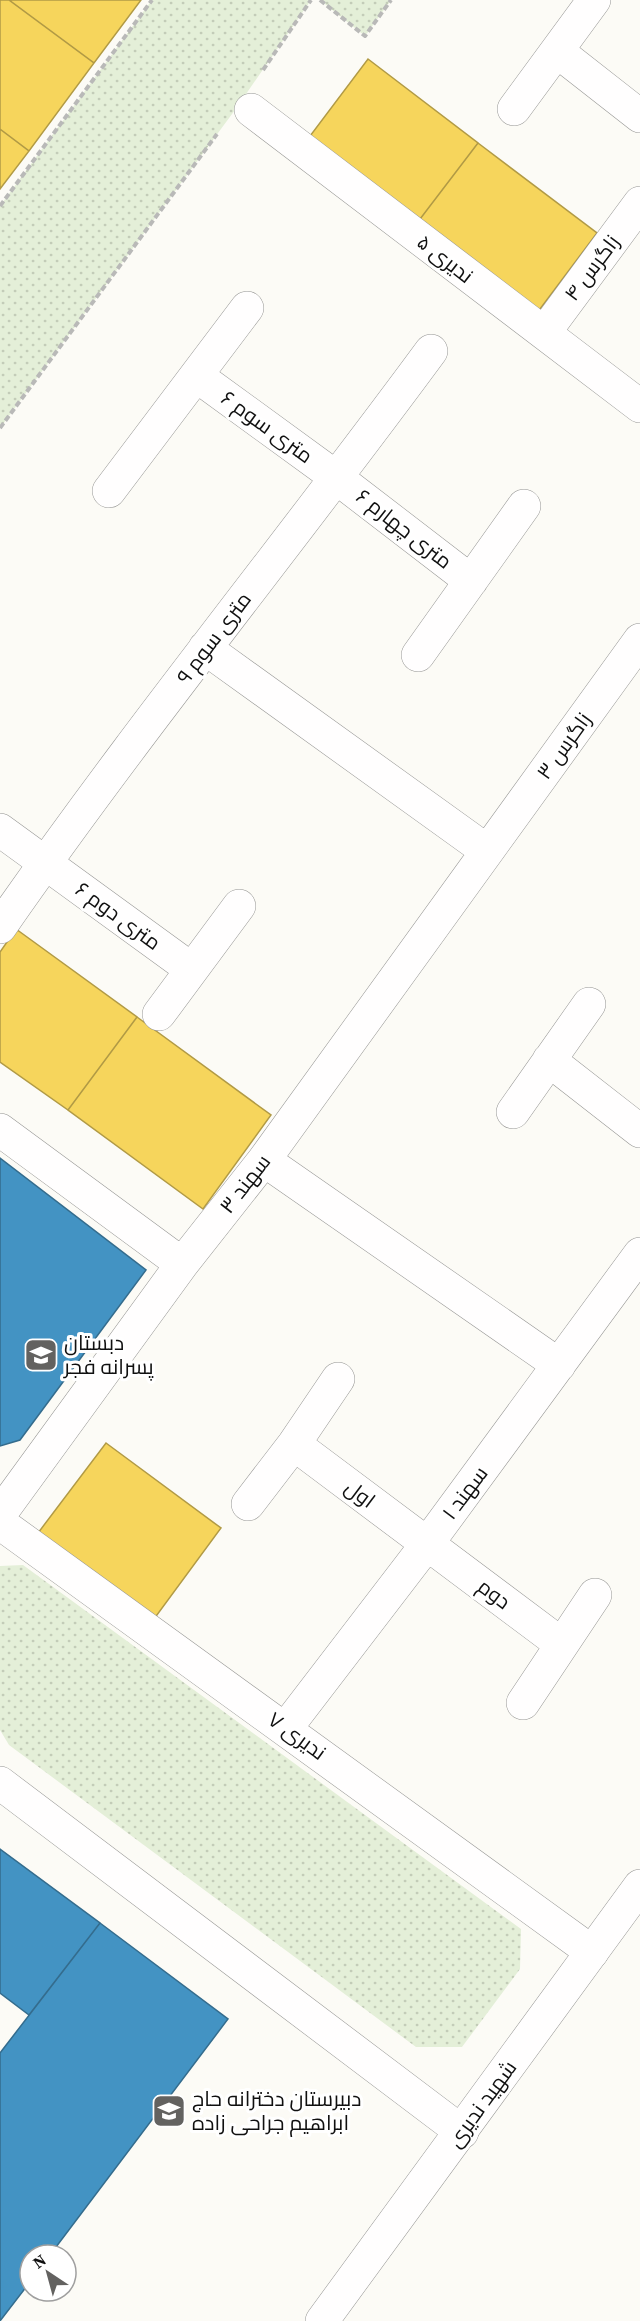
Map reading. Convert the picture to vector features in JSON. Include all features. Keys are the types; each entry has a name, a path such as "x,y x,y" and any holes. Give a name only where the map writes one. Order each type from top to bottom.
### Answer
{"street":[{"path":"514,110 594,0"},
{"path":"557,51 640,116"},
{"name":"ندیری ۵","path":"250,110 640,406"},
{"name":"زاگرس ۴","path":"544,333 640,203"},
{"path":"109,491 247,308"},
{"name":"۹ متری سوم","path":"0,927 205,648 338,478 431,351"},
{"name":"۶ متری سوم","path":"197,376 338,478"},
{"name":"۶ متری چهارم","path":"338,478 471,581"},
{"path":"418,655 524,506"},
{"name":"زاگرس ۳","path":"487,851 640,640"},
{"path":"205,648 487,851"},
{"name":"۶ متری دوم","path":"0,830 191,969"},
{"name":"سهند ۳","path":"0,1514 182,1264 264,1160 487,851"},
{"path":"159,1014 239,906"},
{"path":"513,1112 589,1004"},
{"path":"549,1060 640,1131"},
{"path":"0,1130 182,1264"},
{"path":"264,1160 560,1365"},
{"name":"سهند ۱","path":"286,1728 427,1544 640,1254"},
{"path":"248,1504 294,1444 338,1379"},
{"name":"اول","path":"294,1444 427,1544"},
{"name":"ندیری ۷","path":"0,1523 286,1728 592,1952"},
{"name":"دوم","path":"427,1544 561,1644"},
{"path":"523,1702 595,1595"},
{"path":"0,1783 462,2132"},
{"name":"شهید ندیری","path":"322,2321 640,1886"}],"path":[{"path":"0,206 152,0"},
{"path":"261,73 311,0"},
{"path":"320,0 364,36 391,0"},
{"path":"0,428 221,128"}],"green space":[{"path":"152,0 311,0 235,110 0,428 0,206"},
{"path":"320,0 391,0 365,36"},
{"path":"23,1565 521,1929 520,1969 462,2047 416,2047 9,1745 0,1730 0,1566"}],"building: Homes":[{"path":"0,0 9,0 94,63 29,151 0,129"},
{"path":"9,0 141,0 94,63"},
{"path":"368,59 478,143 417,223 307,140"},
{"path":"0,129 29,151 0,189"},
{"path":"478,143 597,233 537,313 417,223"},
{"path":"16,929 137,1017 68,1110 0,1062 0,952"},
{"path":"137,1017 271,1115 203,1209 68,1110"},
{"path":"106,1443 221,1528 154,1619 38,1533"}],"building: Schools":[{"name":"دبستان پسرانه فجر","path":"0,1158 146,1270 20,1440 0,1446"},
{"path":"0,1849 100,1923 29,2015 0,1993"},
{"path":"100,1923 228,2019 59,2243 18,2243 18,2298 0,2321 0,2053"}],"place":[{"name":"دبستان پسرانه فجر","path":"41,1355"},
{"name":"دبیرستان دخترانه حاج ابراهیم جراحی زاده","path":"169,2111"}]}
